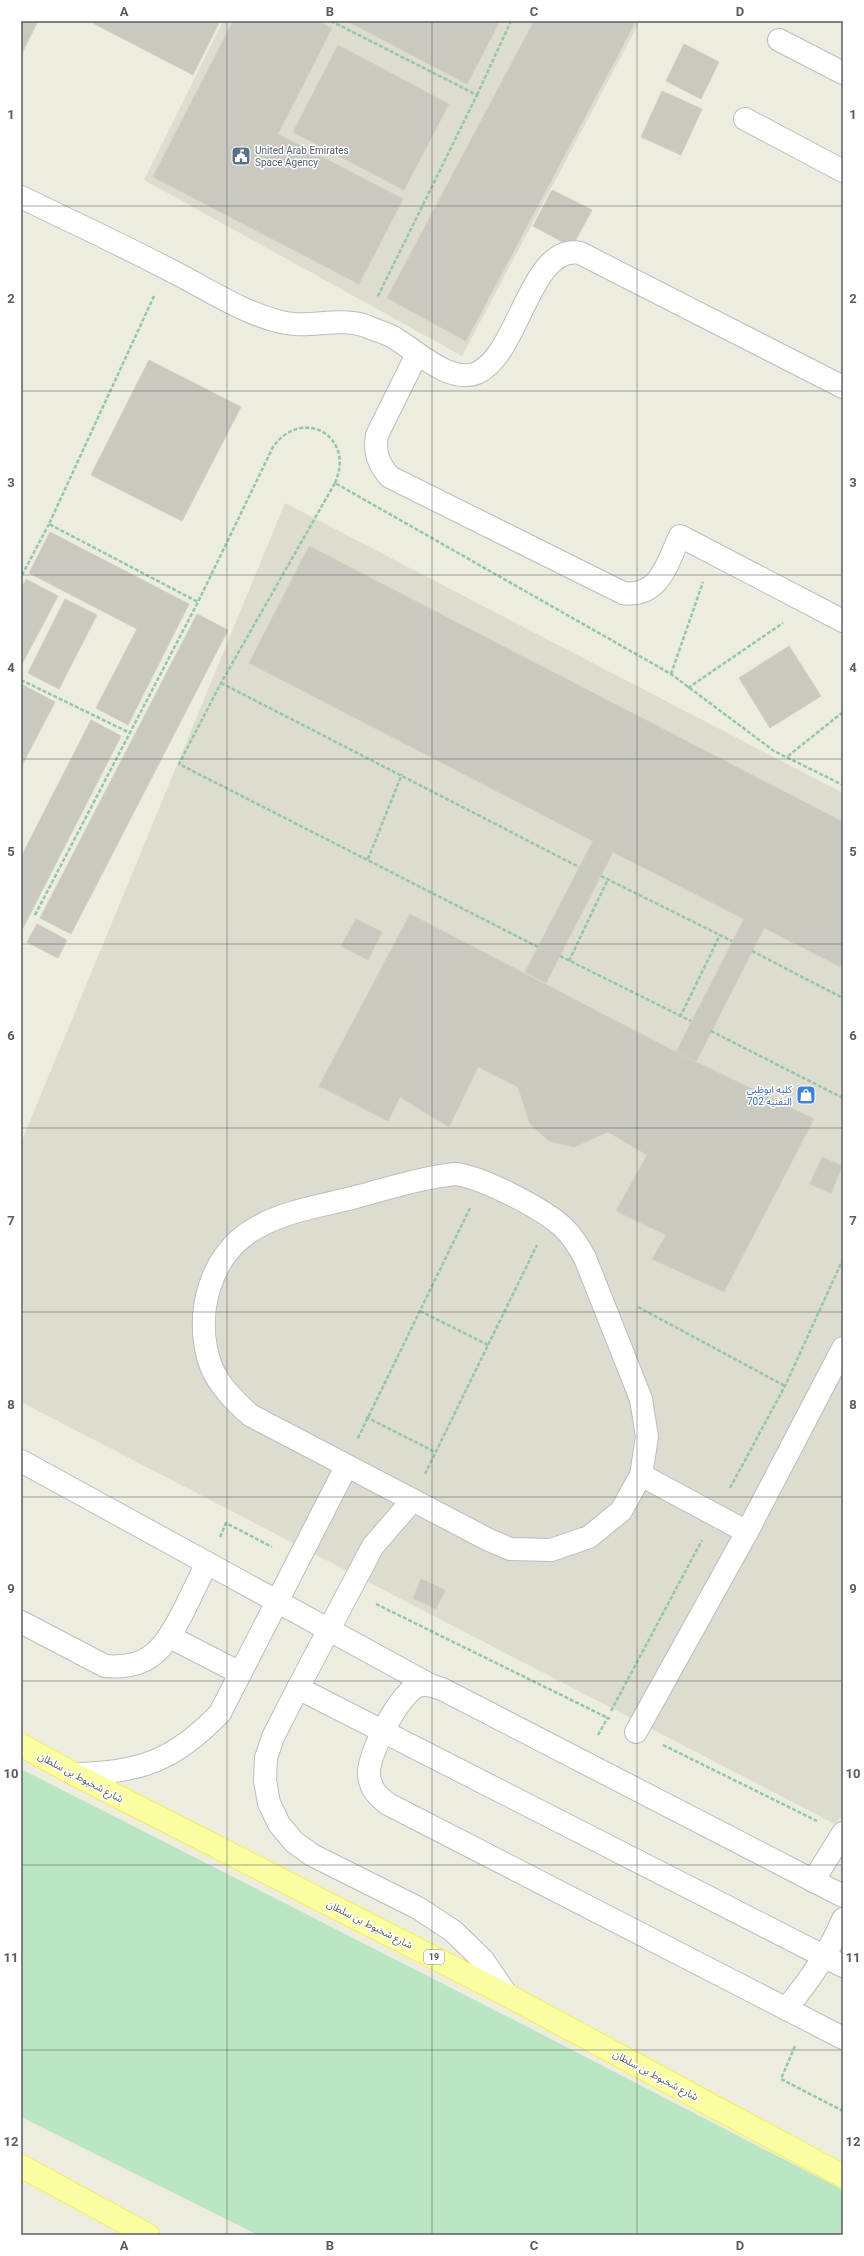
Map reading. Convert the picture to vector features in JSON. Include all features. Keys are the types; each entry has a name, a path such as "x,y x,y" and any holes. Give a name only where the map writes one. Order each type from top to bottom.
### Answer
{"main road":[{"name":"شارع شخبوط بن سلطان","path":"22,1745 74,1774 507,1995 843,2176"},
{"path":"21,2166 148,2235"}],"lane":[{"path":"779,40 843,73"},
{"path":"745,119 843,172"},
{"path":"21,198 167,269 247,311 278,322 311,325 344,321 364,325 392,336 417,354 455,375 466,376 482,370 501,350 545,268 560,254 570,251 580,253 843,387"},
{"path":"417,354 377,435 375,446 377,458 382,468 390,477 624,593 634,594 644,592 654,587 680,536 843,621"},
{"path":"440,1176 470,1176 483,1181 550,1217 576,1242 585,1258 641,1399 648,1437 641,1475 621,1511 589,1537 551,1550 510,1549 346,1467 250,1415 227,1393 211,1366 203,1336 204,1304 214,1274 232,1248 256,1228 284,1215 440,1176"},
{"path":"636,1732 747,1532 843,1348"},
{"path":"21,1461 430,1685 442,1689 843,1896"},
{"path":"74,1774 103,1774 130,1770 156,1761 180,1749 201,1733 220,1713 276,1601 346,1467"},
{"path":"641,1475 747,1532"},
{"path":"412,1501 377,1540 273,1737 266,1758 266,1789 269,1803 279,1824 294,1842 312,1855 418,1908 453,1931 483,1960 507,1995"},
{"path":"21,1622 105,1666 120,1667 135,1664 149,1658 161,1649 170,1637 208,1563"},
{"path":"170,1637 240,1673"},
{"path":"430,1685 418,1686 408,1692 400,1701 370,1760 369,1773 371,1785 378,1796 388,1804 843,2038"},
{"path":"298,1688 834,1962"},
{"path":"813,1881 843,1833"},
{"path":"786,2009 805,1986 834,1962 843,1919"}],"path":[{"path":"331,21 476,95"},
{"path":"364,325 511,21"},
{"path":"22,575 49,524 167,269"},
{"path":"35,915 198,602 273,447 280,438 289,431 300,428 312,428 323,432 332,440 339,450 341,461 340,473 221,683 179,764 538,947"},
{"path":"335,483 671,674 774,751 788,756 843,785"},
{"path":"49,524 198,602"},
{"path":"671,674 713,553"},
{"path":"688,688 811,604"},
{"path":"21,680 130,733"},
{"path":"221,683 402,774 579,866"},
{"path":"788,756 843,712"},
{"path":"368,859 402,774"},
{"path":"601,876 732,941"},
{"path":"569,961 608,879"},
{"path":"680,1017 720,936"},
{"path":"752,951 843,998"},
{"path":"560,956 680,1017 691,1021"},
{"path":"711,1031 843,1098"},
{"path":"346,1467 366,1417 420,1311 483,1181"},
{"path":"412,1501 550,1217"},
{"path":"636,1306 785,1386"},
{"path":"420,1311 488,1345"},
{"path":"366,1417 435,1452"},
{"path":"226,1523 297,1561"},
{"path":"349,1591 843,1833"}],"shaded area":[{"path":"223,21 640,21 462,356 144,180"},
{"path":"285,503 843,793 843,1815 835,1824 21,1402 21,1143"}],"green space":[{"path":"21,1769 522,2024 843,2190 843,2235 258,2235 21,2117"}],"building":[{"path":"21,21 38,21 21,55"},
{"path":"89,21 220,21 193,75"},
{"name":"United Arab Emirates Space Agency","path":"233,21 318,21 332,28 278,134 403,199 359,284 153,177"},
{"path":"347,21 500,21 467,84"},
{"path":"534,21 636,21 466,341 387,298"},
{"path":"684,44 719,62 701,99 666,81"},
{"path":"338,45 449,104 404,190 293,132"},
{"path":"662,91 702,109 681,155 641,137"},
{"path":"552,190 592,210 572,247 533,226"},
{"path":"149,360 241,407 182,521 91,475"},
{"path":"50,532 189,604 128,725 96,708 137,629 29,573"},
{"path":"309,546 843,822 843,968 764,928 696,1062 676,1052 744,919 613,852 546,983 525,972 593,841 249,663"},
{"path":"26,579 58,596 21,666 21,589"},
{"path":"65,599 97,615 59,689 28,673"},
{"path":"197,614 228,630 71,934 40,918"},
{"path":"789,646 821,696 770,728 739,678"},
{"path":"23,685 55,702 21,767 21,688"},
{"path":"91,720 121,736 23,928 21,927 21,857"},
{"path":"410,914 676,1052 814,1119 724,1292 652,1259 666,1235 616,1211 647,1155 608,1132 574,1147 549,1141 530,1124 518,1087 478,1067 449,1127 400,1097 388,1121 319,1086"},
{"path":"356,919 382,932 368,960 341,946"},
{"path":"37,924 67,940 58,958 27,942"},
{"path":"822,1157 842,1166 831,1193 810,1184"},
{"path":"421,1579 445,1590 436,1609 413,1598"}],"place":[{"name":"United Arab Emirates Space Agency","path":"241,156"},
{"name":"كليه ابوظبي التقنيه 702","path":"806,1095"}]}
